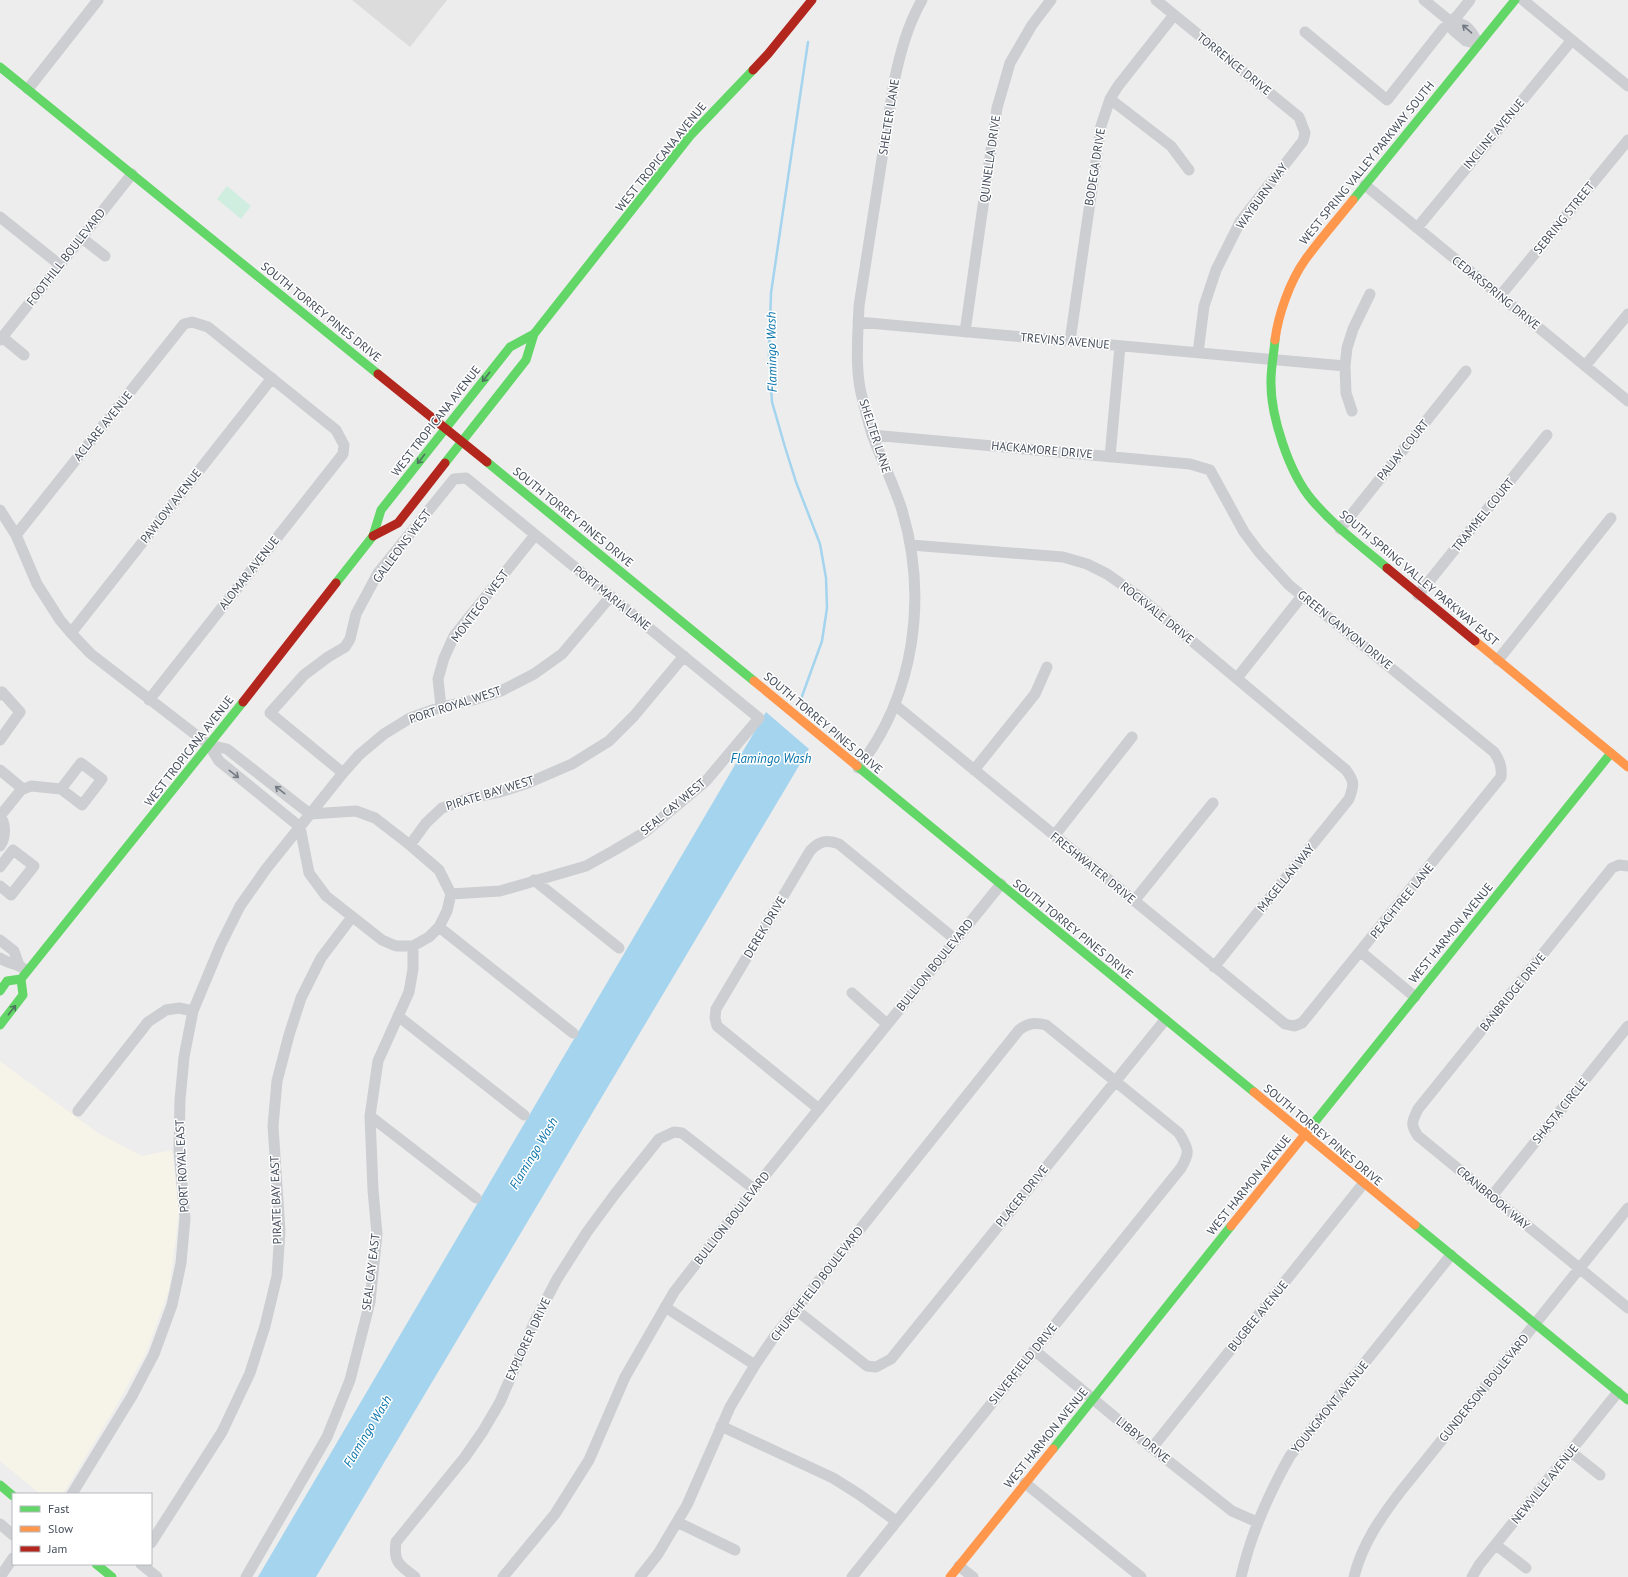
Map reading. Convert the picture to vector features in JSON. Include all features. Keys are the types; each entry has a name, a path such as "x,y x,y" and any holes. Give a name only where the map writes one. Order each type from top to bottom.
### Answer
{"main road":[{"name":"WEST SPRING VALLEY PARKWAY SOUTH","path":"1272,359 1277,323 1292,284 1304,261 1515,0"},
{"name":"WEST TROPICANA AVENUE","path":"373,536 398,523 526,360 534,334 690,136 768,54 810,3"},
{"name":"SOUTH TORREY PINES DRIVE","path":"0,67 445,428 1363,1184 1628,1400"},
{"name":"WEST TROPICANA AVENUE","path":"0,991 7,982 23,972 209,745 373,536 381,510 510,347 534,334"},
{"name":"SOUTH SPRING VALLEY PARKWAY EAST","path":"1272,359 1270,380 1272,403 1282,444 1300,481 1311,499 1340,529 1418,595 1628,767"},
{"name":"WEST HARMON AVENUE","path":"950,1577 1611,753"},
{"path":"0,1024 23,995 23,972"},
{"path":"0,1485 12,1495"},
{"path":"97,1565 112,1577"}],"street":[{"path":"28,89 98,0"},
{"name":"SHELTER LANE","path":"858,768 872,750 895,705 910,658 915,616 915,594 911,545 902,510 872,435 861,392 857,340 859,306 894,82 900,54 909,26 922,0"},
{"name":"QUINELLA DRIVE","path":"965,332 997,108 1010,63 1032,25 1051,0"},
{"name":"TORRENCE DRIVE","path":"1156,0 1299,117 1305,133"},
{"path":"1424,0 1451,22 1460,22 1472,32 1478,44"},
{"path":"1305,32 1387,100 1443,29 1470,0"},
{"path":"1523,0 1628,86"},
{"name":"BODEGA DRIVE","path":"1070,341 1101,126 1110,99 1118,86 1174,15"},
{"name":"INCLINE AVENUE","path":"1417,228 1572,40"},
{"path":"1110,99 1171,146 1189,170"},
{"name":"WAYBURN WAY","path":"1198,353 1204,306 1216,270 1240,222 1303,141 1305,133"},
{"name":"SEBRING STREET","path":"1500,296 1628,140"},
{"name":"FOOTHILL BOULEVARD","path":"1,339 132,174"},
{"name":"CEDARSPRING DRIVE","path":"1365,185 1628,400"},
{"path":"0,217 60,265"},
{"path":"82,238 105,256"},
{"path":"1352,411 1346,393 1345,366 1347,348 1353,329 1370,294"},
{"path":"1585,366 1628,314"},
{"name":"ACLARE AVENUE","path":"16,535 184,324 192,322 208,327 272,378"},
{"name":"TREVINS AVENUE","path":"858,322 1345,366"},
{"path":"1,339 24,355"},
{"path":"1110,456 1120,346"},
{"name":"PALJAY COURT","path":"1340,529 1466,371"},
{"name":"ALOMAR AVENUE","path":"149,700 343,454 344,444 336,430 272,378"},
{"name":"PAWLOW AVENUE","path":"71,633 272,378"},
{"name":"HACKAMORE DRIVE","path":"872,435 1190,464 1210,470"},
{"name":"TRAMMEL COURT","path":"1418,595 1547,435"},
{"name":"GREEN CANYON DRIVE","path":"1210,470 1244,532 1259,552 1289,584 1494,752 1500,760 1502,769"},
{"name":"PORT MARIA LANE","path":"466,478 759,718"},
{"name":"GALLEONS WEST","path":"343,773 270,713 304,675 328,656 345,647 350,639 356,614 378,573 454,479 466,478"},
{"path":"0,510 16,535 37,584 60,620 91,654 209,745 219,761 305,820 356,811 375,818 410,845 439,870 451,894 447,911 439,927 428,937 413,946 396,946 382,940 352,917 326,896 310,873 305,820 227,749 209,745"},
{"path":"1498,660 1611,518"},
{"name":"MONTEGO WEST","path":"441,707 438,679 444,658 454,636 535,535"},
{"name":"ROCKVALE DRIVE","path":"911,545 1063,557 1087,564 1107,574 1121,583 1237,678 1346,770 1352,778 1354,786"},
{"name":"PORT ROYAL WEST","path":"305,820 359,755 384,734 410,718 441,707 473,700 501,691 534,674 562,654 610,596"},
{"path":"1237,678 1302,596"},
{"name":"PIRATE BAY WEST","path":"410,845 426,822 442,808 470,798 500,792 528,783 572,764 609,741 634,716 684,656"},
{"path":"974,770 1035,694 1047,667"},
{"path":"0,695 2,692 20,712 0,740"},
{"name":"FRESHWATER DRIVE","path":"895,705 1214,967 1285,1024 1294,1026"},
{"name":"SEAL CAY WEST","path":"451,894 500,891 586,866 645,832 706,781 759,718"},
{"path":"1054,836 1132,737"},
{"name":"PEACHTREE LANE","path":"1294,1026 1302,1023 1361,952 1500,777 1502,769"},
{"path":"0,770 23,789"},
{"path":"0,846 2,843 4,827 2,817 0,816 23,789 30,786 61,789"},
{"name":"MAGELLAN WAY","path":"1214,967 1349,799 1354,786"},
{"path":"1134,901 1213,804"},
{"name":"PORT ROYAL EAST","path":"73,1493 132,1396 154,1354 172,1305 181,1263 185,1218 179,1150 180,1100 184,1057 193,1011 221,944 240,906 266,869 305,820"},
{"name":"DEREK DRIVE","path":"819,1109 717,1026 715,1018 716,1009 815,845 823,841 831,841 839,844 956,940"},
{"path":"0,867 14,850 34,866 11,895 0,886"},
{"name":"BANBRIDGE DRIVE","path":"1412,1123 1418,1110 1612,868 1624,865"},
{"path":"534,880 619,948"},
{"name":"BULLION BOULEVARD","path":"503,1577 555,1514 589,1460 625,1377 674,1292 754,1189 1000,884"},
{"name":"PIRATE BAY EAST","path":"152,1541 222,1432 252,1366 265,1326 277,1276 280,1231 273,1126 277,1081 289,1035 301,998 321,958 352,917"},
{"path":"439,927 573,1033"},
{"path":"0,940 14,951 23,972"},
{"name":"SEAL CAY EAST","path":"246,1577 327,1437 350,1380 370,1302 377,1234 373,1190 370,1116 378,1060 409,992 413,969 413,946"},
{"path":"1361,952 1415,997"},
{"path":"0,958 23,972"},
{"path":"852,992 887,1024"},
{"path":"78,1111 148,1022 166,1010 179,1008 193,1011"},
{"path":"398,1016 524,1115"},
{"name":"PLACER DRIVE","path":"796,1310 867,1366 876,1367 891,1359 1165,1020"},
{"name":"CHURCHFIELD BOULEVARD","path":"640,1577 658,1554 687,1506 730,1407 774,1337 1019,1030 1026,1025 1037,1023 1046,1025 1115,1081"},
{"name":"SHASTA CIRCLE","path":"1492,1196 1628,1026"},
{"name":"SILVERFIELD DRIVE","path":"852,1577 1181,1168 1186,1158 1187,1148 1179,1133 1115,1081"},
{"path":"370,1116 476,1198"},
{"name":"CRANBROOK WAY","path":"1412,1123 1418,1136 1628,1308"},
{"name":"EXPLORER DRIVE","path":"415,1577 397,1562 394,1554 396,1542 465,1457 483,1431 500,1402 535,1321 557,1279 587,1232 659,1139 674,1132 682,1133 754,1189"},
{"name":"BUGBEE AVENUE","path":"1152,1448 1363,1184"},
{"name":"GUNDERSON BOULEVARD","path":"1354,1577 1367,1543 1377,1523 1628,1208"},
{"name":"YOUNGMONT AVENUE","path":"1241,1577 1249,1543 1256,1522 1273,1485 1290,1456 1451,1255"},
{"path":"665,1307 755,1365"},
{"name":"LIBBY DRIVE","path":"1034,1350 1152,1448 1232,1511 1256,1522"},
{"name":"NEWVILLE AVENUE","path":"1472,1577 1479,1565 1618,1392"},
{"path":"721,1426 833,1478 896,1521"},
{"path":"1571,1452 1600,1475"},
{"path":"1026,1483 1141,1577"},
{"path":"677,1522 736,1550"},
{"path":"0,1524 12,1534"},
{"path":"1496,1544 1526,1568"},
{"path":"0,1577 12,1559"},
{"path":"142,1565 157,1577"},
{"path":"959,1566 973,1577"}],"shaded area":[{"path":"352,0 447,0 410,47"},
{"path":"0,1061 98,1133 142,1156 172,1150 179,1212 169,1290 146,1353 64,1493 39,1493 0,1461"}],"green space":[{"path":"227,186 251,206 241,219 217,199"}],"water":[{"name":"Flamingo Wash","path":"766,712 809,749 316,1577 258,1577"}],"waterway":[{"name":"Flamingo Wash","path":"801,699 822,641 827,608 826,578 820,544 796,482 772,402 769,355 771,293 808,42"}],"traffic: fast":[{"path":"1353,200 1515,0"},
{"path":"0,67 378,374"},
{"path":"445,463 526,360 534,334 690,136 753,70"},
{"path":"336,583 373,536 381,510 510,347 534,334"},
{"path":"1275,340 1271,370 1274,410 1282,443 1296,475 1304,489 1320,509 1348,536 1387,568"},
{"path":"487,462 754,681"},
{"path":"0,991 7,981 21,979 243,702"},
{"path":"1310,1128 1611,753"},
{"path":"857,766 1254,1092"},
{"path":"0,1025 23,995 21,979"},
{"path":"1415,1225 1628,1400"},
{"path":"1053,1449 1231,1226"},
{"path":"0,1485 12,1495"},
{"path":"97,1565 112,1577"}],"traffic: slow":[{"path":"1275,340 1279,320 1294,278 1305,260 1353,200"},
{"path":"1475,641 1628,767"},
{"path":"754,681 857,766"},
{"path":"1254,1092 1415,1225"},
{"path":"1231,1226 1310,1128"},
{"path":"950,1577 1053,1449"}],"traffic: jam":[{"path":"753,70 812,0"},
{"path":"378,374 487,462"},
{"path":"373,536 398,523 445,463"},
{"path":"1387,568 1475,641"},
{"path":"243,702 336,583"}]}
